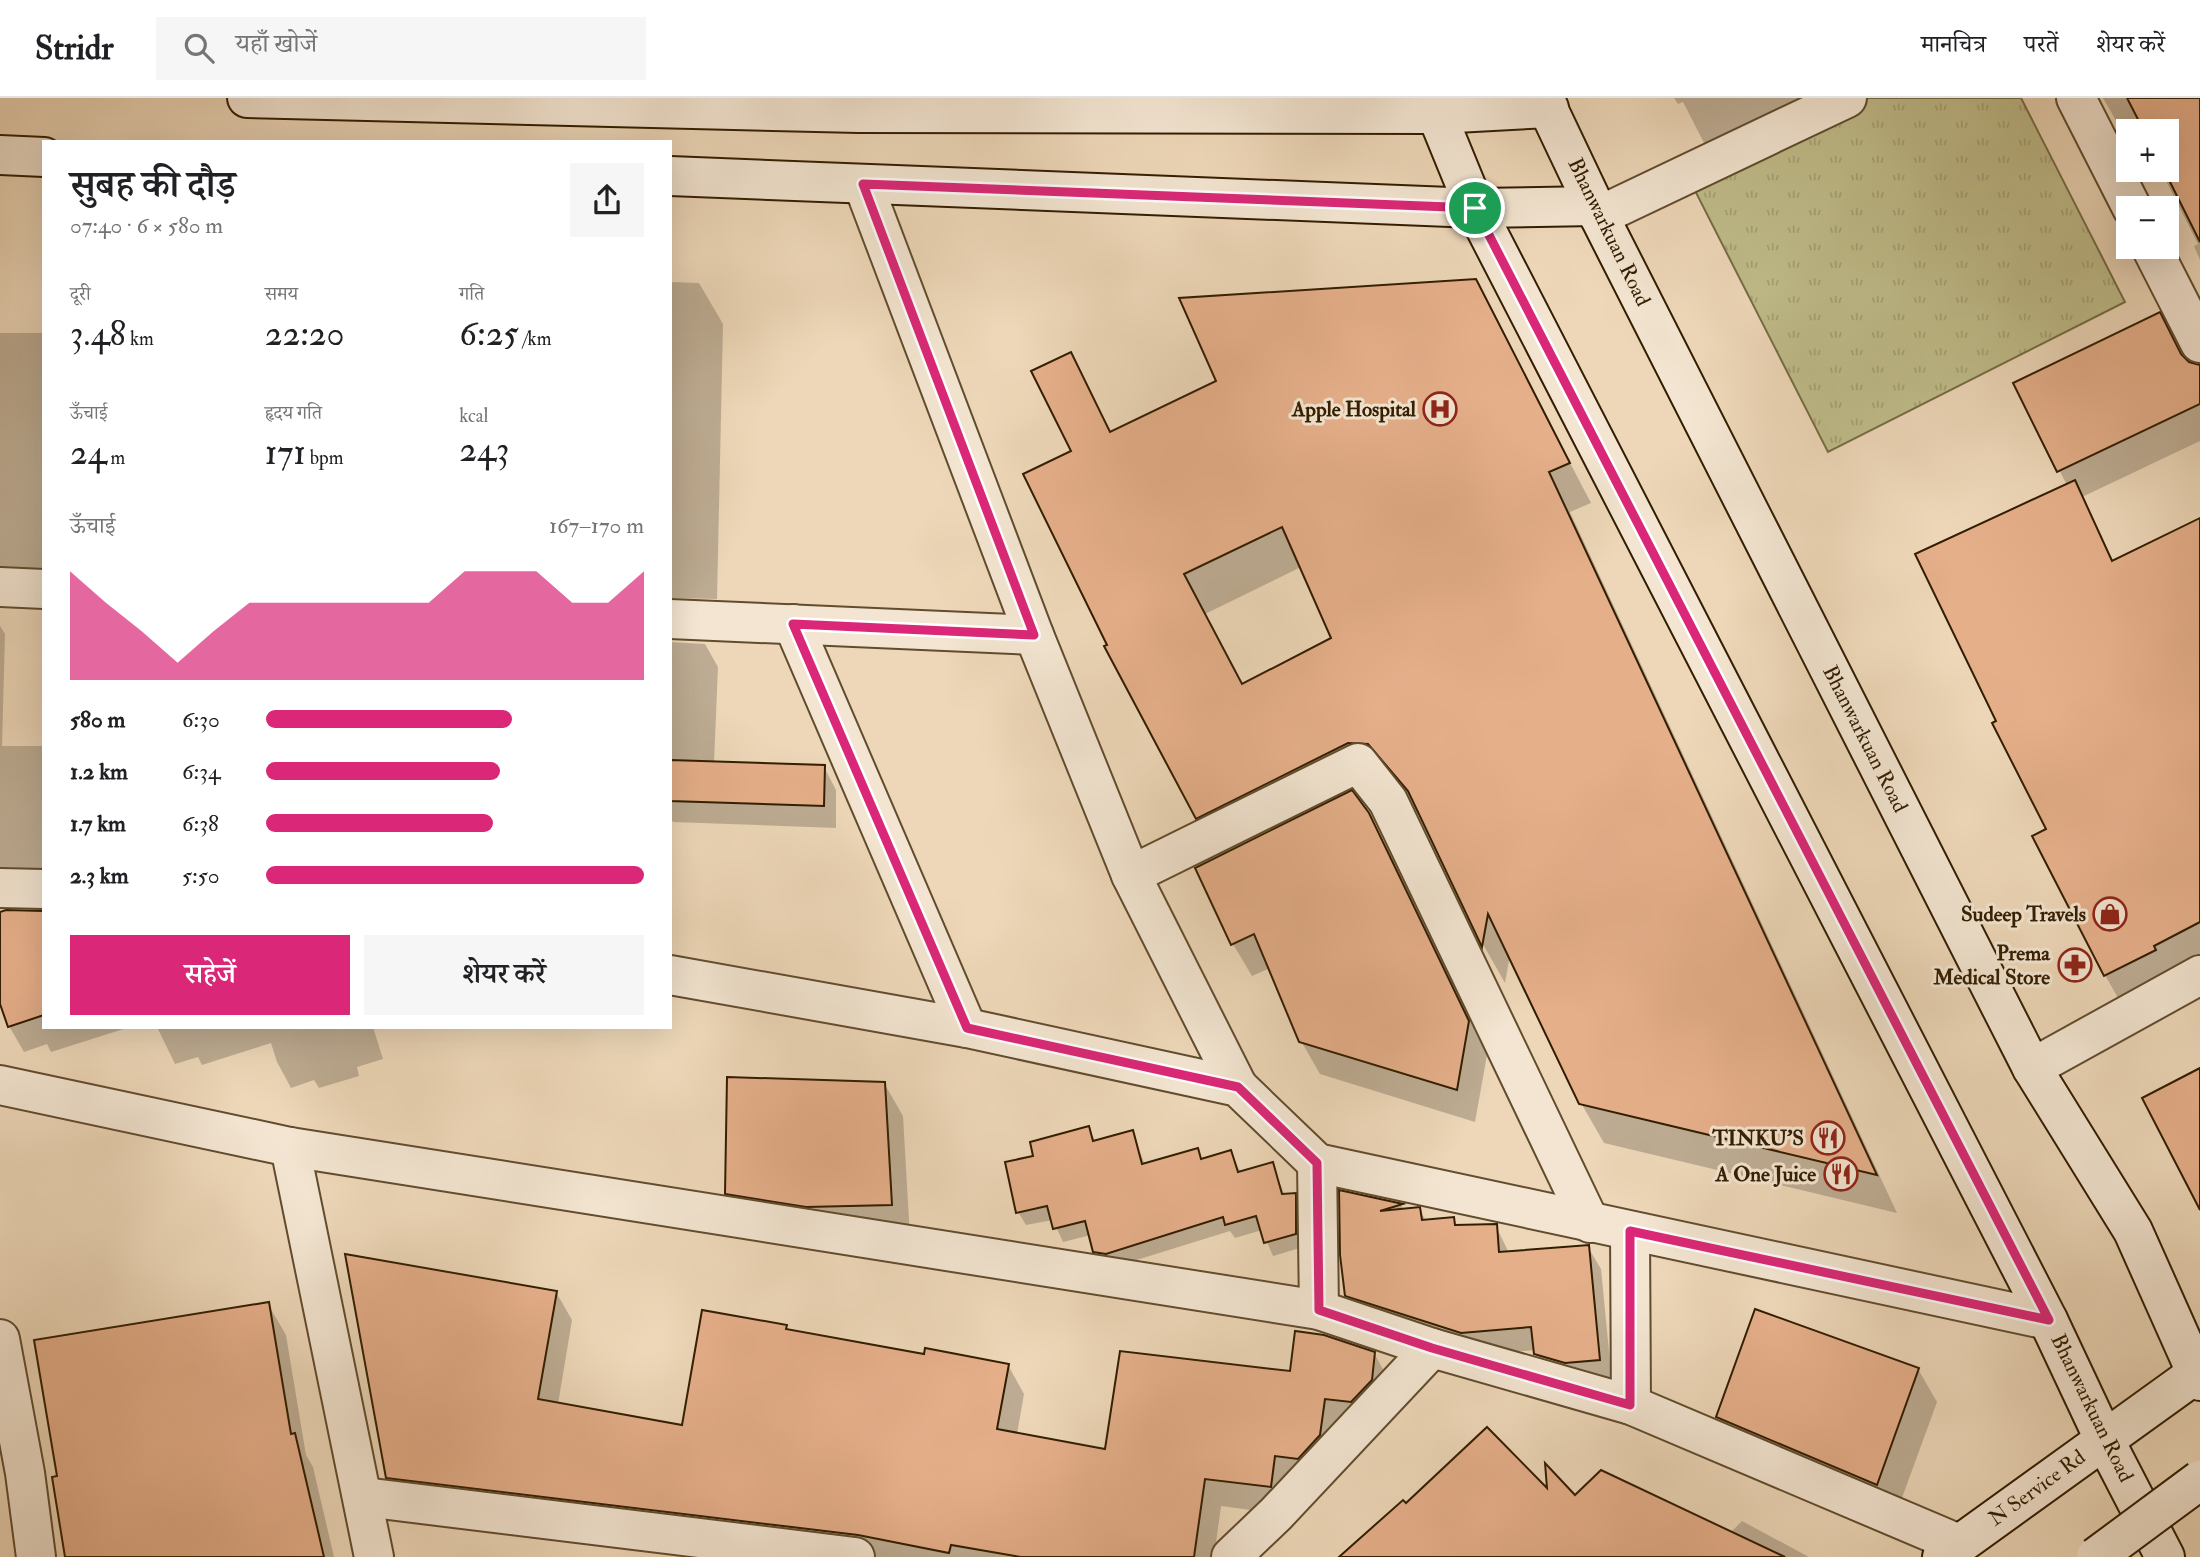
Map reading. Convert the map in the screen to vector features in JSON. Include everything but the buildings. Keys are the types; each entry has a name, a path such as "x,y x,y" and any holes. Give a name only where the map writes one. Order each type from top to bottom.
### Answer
{"street":[{"path":"247,98 846,113 1026,105 1434,106 1546,103"},
{"path":"672,176 1597,211 1847,98"},
{"path":"2076,98 2126,196"},
{"name":"Bhanwarkuan Road","path":"1546,103 1597,211 2032,1068 2133,1231 2199,1375"},
{"name":"Bhanwarkuan Road","path":"1434,106 1475,208 2049,1320 2165,1557"},
{"path":"0,155 42,157"},
{"path":"863,184 1034,635 1130,875 1238,1087 1317,1163 2049,1320"},
{"path":"2157,259 2200,343"},
{"path":"0,587 42,589"},
{"path":"672,619 1034,635"},
{"path":"793,624 967,1028"},
{"path":"1130,875 1358,763 1388,801 1590,1223"},
{"path":"0,888 42,889"},
{"path":"672,975 967,1028 1238,1087"},
{"path":"2032,1068 2200,975"},
{"path":"0,1085 290,1147 1319,1310 1432,1348 1630,1405 1951,1550"},
{"path":"290,1147 364,1497 374,1557"},
{"path":"1317,1163 1319,1310"},
{"path":"1630,1231 1630,1405"},
{"path":"0,1339 12,1474 36,1557"},
{"path":"1231,1557 1276,1514 1432,1348"},
{"name":"N Service Rd","path":"1951,1550 2199,1375"},
{"path":"2096,1557 2200,1480"},
{"path":"364,1497 855,1557"}],"green space":[{"path":"1825,98 2021,98 2125,302 1828,452 1684,169"}],"place":[{"name":"Apple Hospital","path":"1440,409"},
{"name":"Sudeep Travels","path":"2110,914"},
{"name":"Prema Medical Store","path":"2075,965"},
{"name":"TINKU'S","path":"1828,1138"},
{"name":"A One Juice","path":"1841,1174"}],"route":[{"path":"863,184 1475,208 2049,1320 1630,1231 1630,1405 1432,1348 1319,1310 1317,1163 1238,1087 967,1028 793,624 1034,635 863,184"}]}
